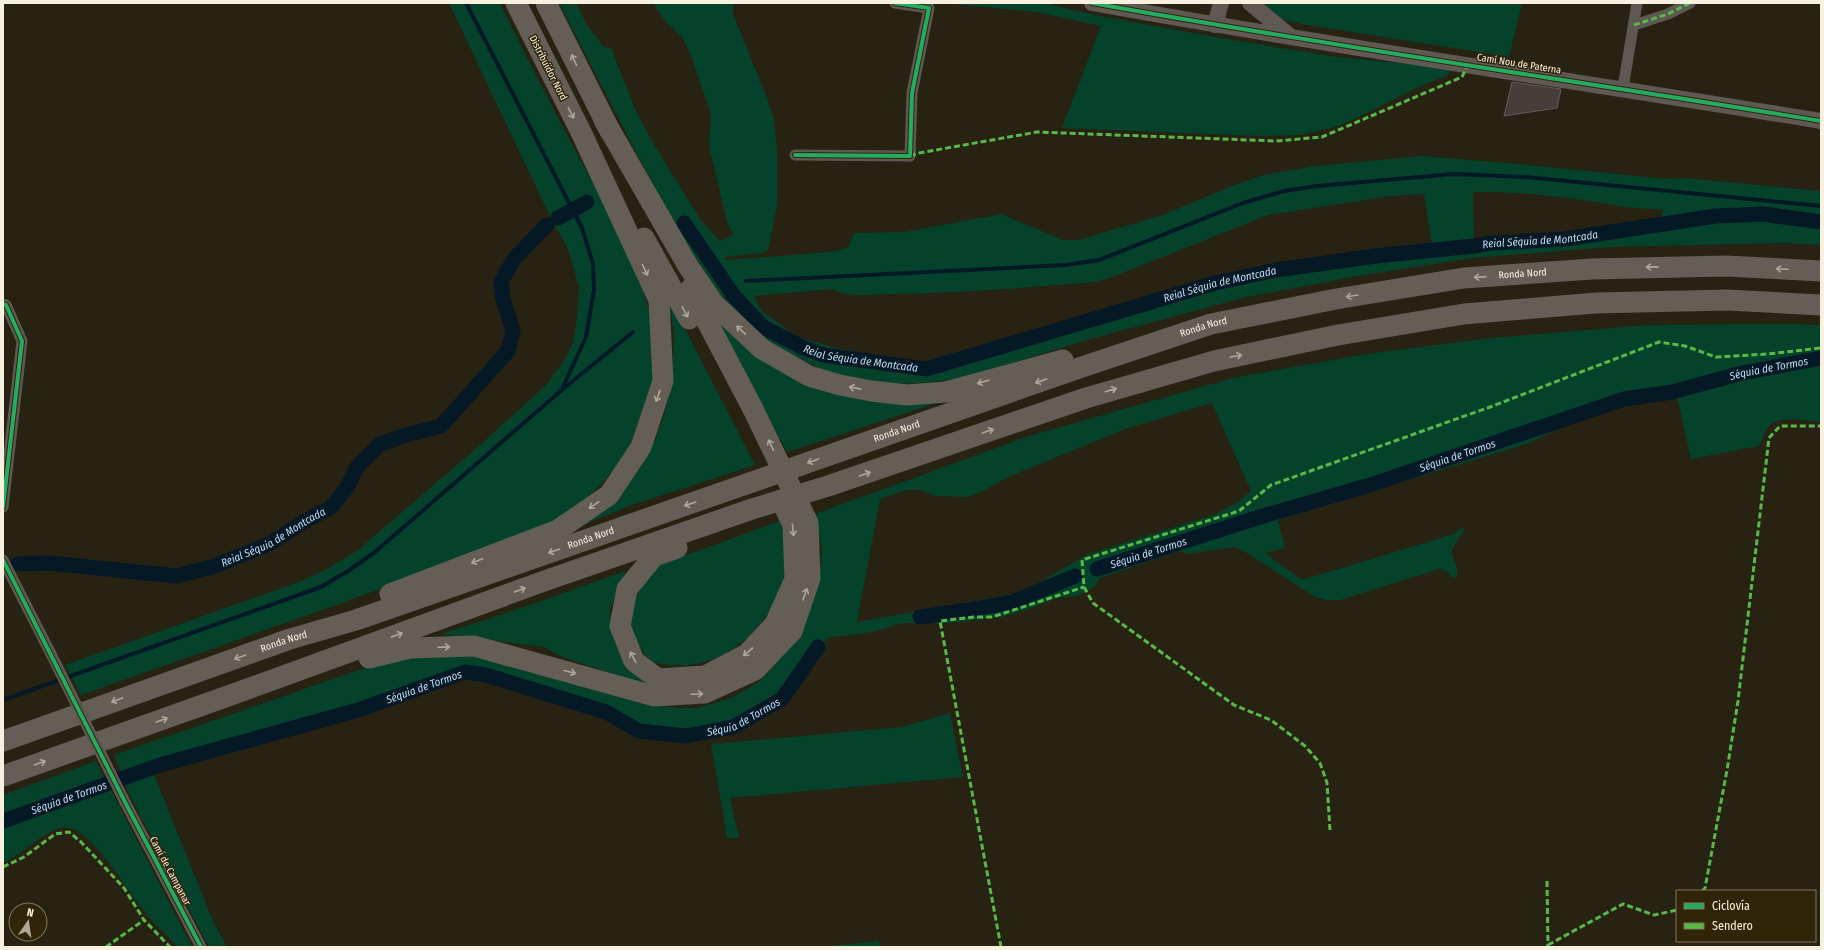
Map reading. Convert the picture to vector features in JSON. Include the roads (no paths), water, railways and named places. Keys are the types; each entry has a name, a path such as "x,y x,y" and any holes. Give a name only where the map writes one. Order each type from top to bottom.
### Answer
{"highway":[{"name":"Distribuïdor Nord","path":"516,3 581,132"},
{"path":"242,692 410,648 474,646 654,696 705,693 755,670 784,627 795,578 793,525 748,414 681,273 546,3"},
{"path":"604,120 688,266 714,304 762,349 809,376 840,385 871,391 907,395 946,392 1081,355 1211,324"},
{"path":"581,132 748,414"},
{"path":"290,639 352,608 558,530 609,495 641,447 663,381 659,300 581,132"},
{"name":"Ronda Nord","path":"3,741 290,639 356,620 1082,366 1211,324 1336,299 1464,278 1592,269 1726,266 1821,271"},
{"path":"3,776 242,692 547,580 752,509 828,486 1086,398 1214,361 1338,335 1464,314 1596,303 1727,300 1821,305"},
{"path":"784,627 747,654 705,676 658,679 634,661 620,626 627,589 654,556 756,519 828,486"}],"street":[{"path":"795,154 910,156 912,93 929,8 895,3"},
{"name":"Camí Nou de Paterna","path":"1092,3 1215,25 1623,88 1821,121"},
{"path":"1155,14 1171,3"},
{"path":"1212,3 1215,25"},
{"path":"1215,25 1222,3"},
{"path":"1250,3 1290,36"},
{"path":"1623,88 1637,3"},
{"path":"1634,25 1668,14 1690,3"},
{"path":"3,304 6,305 22,340 3,507"},
{"name":"Camí de Campanar","path":"3,560 6,576 51,654 124,802 201,947"}],"waterway":[{"path":"466,3 582,228 593,264 594,290 586,337 563,387"},
{"path":"746,281 1066,265 1099,260 1243,203 1284,191 1317,186 1454,174 1526,177 1821,206"},
{"name":"Reial Séquia de Montcada","path":"558,218 587,202"},
{"name":"Reial Séquia de Montcada","path":"684,223 734,296 763,327 802,347 823,355 926,369 1215,283 1276,270 1375,256 1492,243 1565,239 1716,216 1763,214 1821,222"},
{"name":"Reial Séquia de Montcada","path":"18,564 49,563 176,576 212,567 269,544 310,518 330,508 346,489 357,467 379,445 402,436 441,426 508,351 513,331 503,299 501,282 514,259 547,225"},
{"path":"3,700 321,587 348,571 375,552 563,389 633,332"},
{"name":"Séquia de Tormos","path":"1097,569 1263,516 1370,485 1624,399 1672,392 1742,373 1821,358"},
{"name":"Séquia de Tormos","path":"920,617 1013,602 1075,576"},
{"name":"Séquia de Tormos","path":"3,821 160,765 358,710 465,672 486,675 606,712 639,731 686,736 733,727 782,699 818,647"}]}
